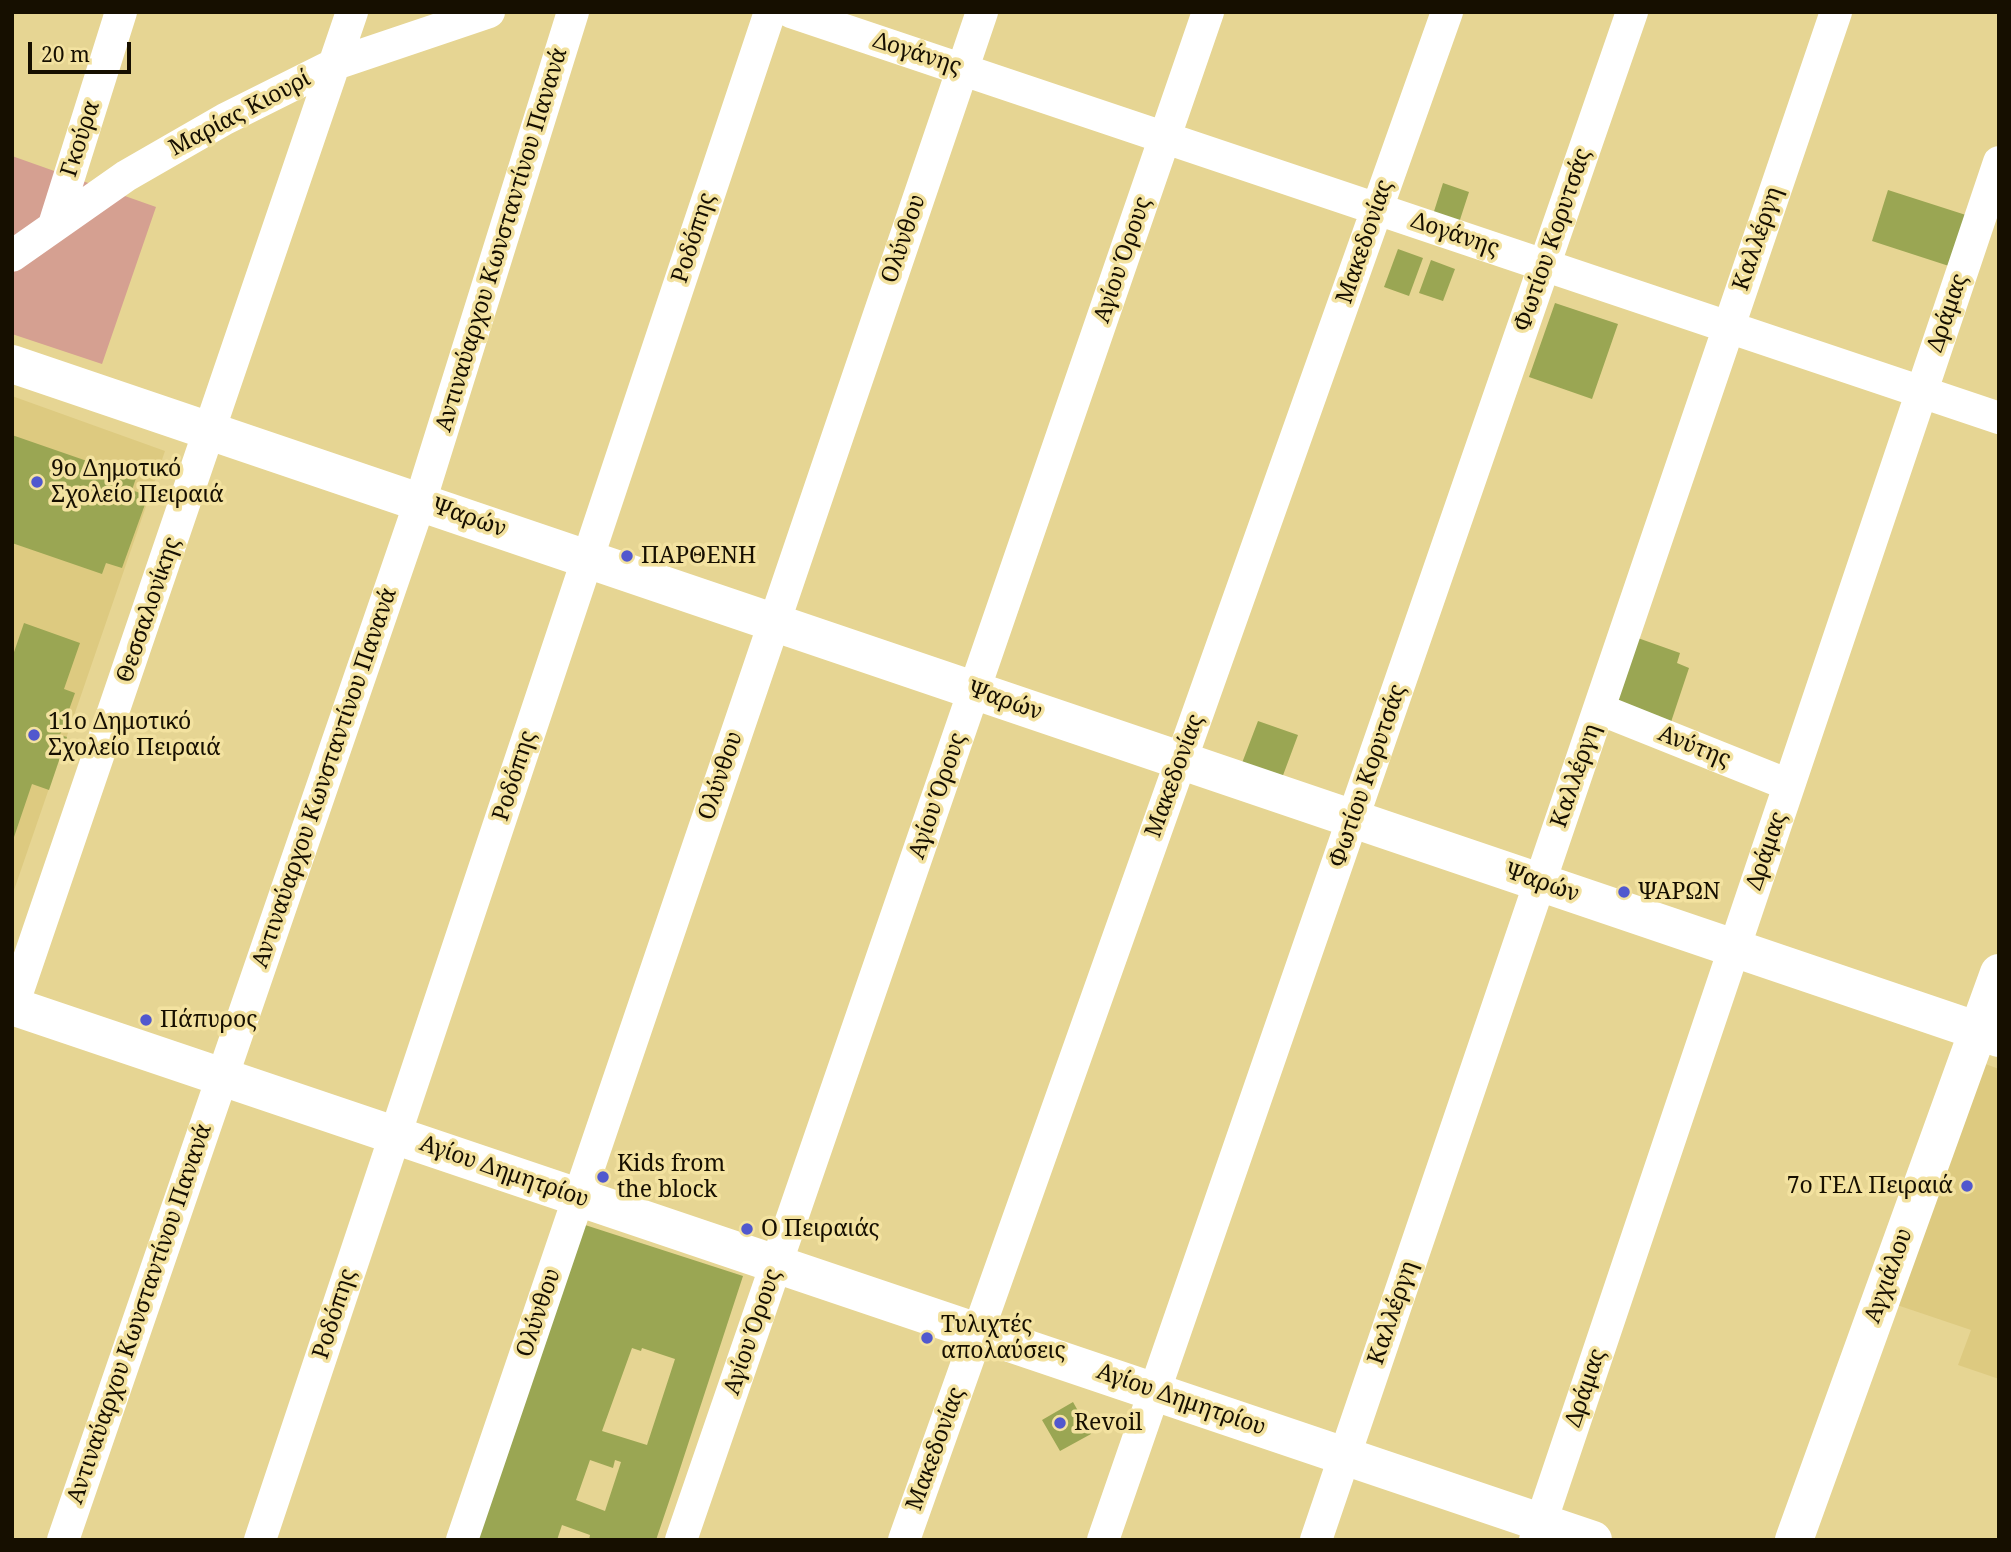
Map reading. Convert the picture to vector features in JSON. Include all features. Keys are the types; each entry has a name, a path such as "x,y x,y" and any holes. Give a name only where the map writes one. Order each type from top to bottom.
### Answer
{"main road":[{"name":"Ψαρών","path":"12,364 1988,1035"},
{"name":"Αγχιάλου","path":"1794,1540 1988,1035 1999,973"},
{"name":"Αγίου Δημητρίου","path":"12,1007 1345,1456 1538,1531 1593,1540"}],"street":[{"name":"Γκούρα","path":"54,225 121,12"},
{"name":"Θεσσαλονίκης","path":"12,1007 352,12"},
{"name":"Μαρίας Κιουρί","path":"12,257 126,176 225,119 335,64 489,12"},
{"name":"Αντιναύαρχου Κωνσταντίνου Πανανά","path":"63,1540 420,502 573,12"},
{"name":"Ροδόπης","path":"260,1540 770,12"},
{"name":"Δογάνης","path":"791,12 1999,418"},
{"name":"Ολύνθου","path":"462,1540 982,12"},
{"name":"Αγίου Όρους","path":"681,1540 1208,12"},
{"name":"Μακεδονίας","path":"904,1540 1447,12"},
{"name":"Φωτίου Κορυτσάς","path":"1103,1540 1632,12"},
{"name":"Καλλέργη","path":"1316,1540 1836,12"},
{"name":"Δράμας","path":"1538,1531 1999,162"},
{"name":"Ανύτης","path":"1599,709 1790,785"}],"shaded area":[{"path":"12,156 156,207 102,364 12,334"},
{"path":"12,396 165,451 12,896"},
{"name":"7ο ΓΕΛ Πειραιά","path":"1980,1062 1999,1069 1999,1379 1958,1365 1971,1330 1894,1304"}],"building":[{"path":"1443,183 1469,192 1456,232 1430,224"},
{"path":"1888,190 1969,216 1952,267 1872,241"},
{"path":"1398,249 1423,258 1409,296 1384,287"},
{"path":"1431,260 1455,269 1443,301 1419,293"},
{"path":"1555,303 1618,324 1592,399 1529,377"},
{"path":"12,435 136,478 132,490 148,496 122,568 106,563 102,574 12,543"},
{"path":"24,623 80,643 64,689 75,693 60,735 67,737 49,790 32,784 13,840 12,658"},
{"path":"1635,637 1680,653 1677,663 1689,668 1671,722 1612,702"},
{"path":"1258,721 1298,735 1282,778 1242,763"},
{"path":"582,1224 743,1276 656,1540 589,1540 590,1535 562,1525 557,1540 475,1540","holes":["632,1348 641,1351 642,1348 675,1359 647,1445 602,1431","590,1460 613,1468 615,1460 621,1462 605,1511 576,1500"]},
{"path":"1073,1402 1091,1434 1060,1451 1042,1420"}],"place":[{"name":"9ο Δημοτικό Σχολείο Πειραιά","path":"37,482"},
{"name":"ΠΑΡΘΕΝΗ","path":"627,556"},
{"name":"11ο Δημοτικό Σχολείο Πειραιά","path":"34,735"},
{"name":"ΨΑΡΩΝ","path":"1624,892"},
{"name":"Πάπυρος","path":"146,1020"},
{"name":"Kids from the block","path":"603,1177"},
{"name":"7ο ΓΕΛ Πειραιά","path":"1967,1186"},
{"name":"Ο Πειραιάς","path":"747,1229"},
{"name":"Τυλιχτές απολαύσεις","path":"927,1338"},
{"name":"Revoil","path":"1060,1423"}]}
